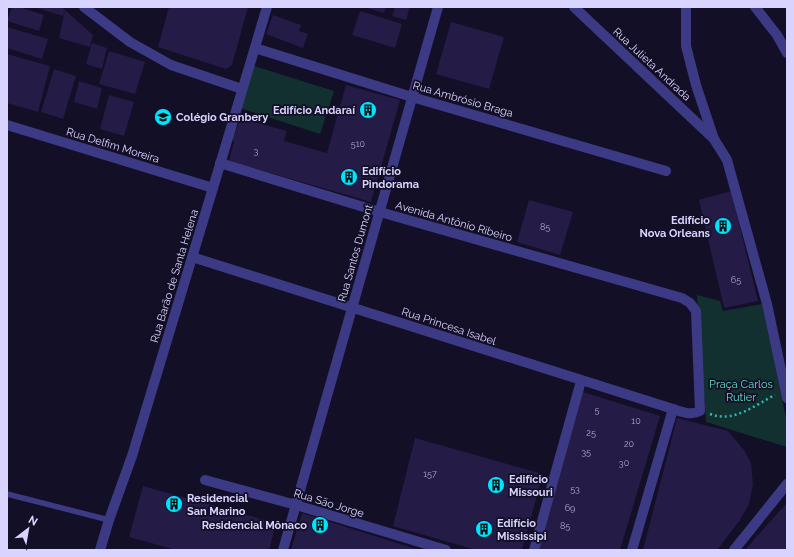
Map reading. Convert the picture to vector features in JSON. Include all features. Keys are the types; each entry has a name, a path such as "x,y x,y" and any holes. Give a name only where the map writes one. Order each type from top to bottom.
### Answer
{"street":[{"path":"84,7 130,42 172,65 242,89"},
{"name":"Rua Barão de Santa Helena","path":"100,550 108,520 132,456 267,7"},
{"name":"Rua Santos Dumont","path":"283,550 438,7"},
{"name":"Rua Julieta Andrada","path":"574,7 714,139"},
{"path":"686,7 686,46 696,85 714,139 727,160 767,304 786,394"},
{"path":"755,7 777,35 787,53"},
{"name":"Rua Ambrósio Braga","path":"255,48 412,97 666,171"},
{"name":"Rua Delfim Moreira","path":"7,125 213,188"},
{"name":"Avenida Antônio Ribeiro","path":"220,163 380,212 682,298 690,303 696,311 700,411"},
{"name":"Rua Princesa Isabel","path":"192,257 688,414 700,411"},
{"path":"534,550 581,381"},
{"path":"632,550 673,409"},
{"name":"Rua São Jorge","path":"205,480 296,505 446,550"},
{"path":"734,550 787,484"}],"lane":[{"path":"7,494 108,520"}],"path":[{"path":"700,411 718,417 731,417 786,394"}],"green space":[{"path":"254,66 334,91 320,134 240,108"},
{"name":"Praça Carlos Rutier","path":"697,295 720,301 723,311 762,304 787,423 787,447 706,422"}],"building":[{"path":"12,7 19,7 44,15 39,31 7,21"},
{"path":"34,7 62,7 65,10 63,16"},
{"path":"169,7 248,7 232,65 226,69 158,47"},
{"path":"364,7 386,7 384,13"},
{"path":"395,7 410,7 406,20 392,16"},
{"path":"65,10 93,35 90,47 59,38"},
{"path":"360,11 402,24 395,48 352,35"},
{"path":"273,15 301,25 299,31 308,34 303,48 266,34"},
{"path":"451,22 504,37 489,89 436,74"},
{"path":"7,27 48,39 42,59 7,48"},
{"path":"92,43 107,48 102,69 86,64"},
{"path":"109,51 145,62 135,94 99,84"},
{"path":"7,54 50,66 38,112 7,103"},
{"path":"54,69 76,76 63,119 41,112"},
{"path":"79,81 102,88 97,109 74,102"},
{"path":"346,85 400,100 371,202 229,161 234,142 232,139 241,118 287,131 284,141 327,153"},
{"path":"109,95 134,102 124,136 100,129"},
{"path":"731,191 758,301 724,308 699,200"},
{"path":"529,200 573,212 560,255 517,242"},
{"path":"583,392 660,416 620,550 538,550"},
{"path":"677,418 728,431 744,450 751,463 753,484 749,504 740,520 717,550 643,550"},
{"path":"415,438 543,474 522,550 476,550 393,526"},
{"name":"Residencial San Marino","path":"143,486 276,523 269,550 176,550 129,537"},
{"path":"787,503 787,550 745,550 766,526"},
{"name":"Residencial Mônaco","path":"302,513 419,550 291,550"}],"place":[{"name":"Edifício Andaraí","path":"368,110"},
{"name":"Colégio Granbery","path":"163,117"},
{"name":"Edifício Pindorama","path":"349,177"},
{"name":"Edifício Nova Orleans","path":"723,226"},
{"name":"Edifício Missouri","path":"496,485"},
{"name":"Residencial San Marino","path":"174,504"},
{"name":"Residencial Mônaco","path":"320,525"},
{"name":"Edifício Mississipi","path":"484,529"}]}
